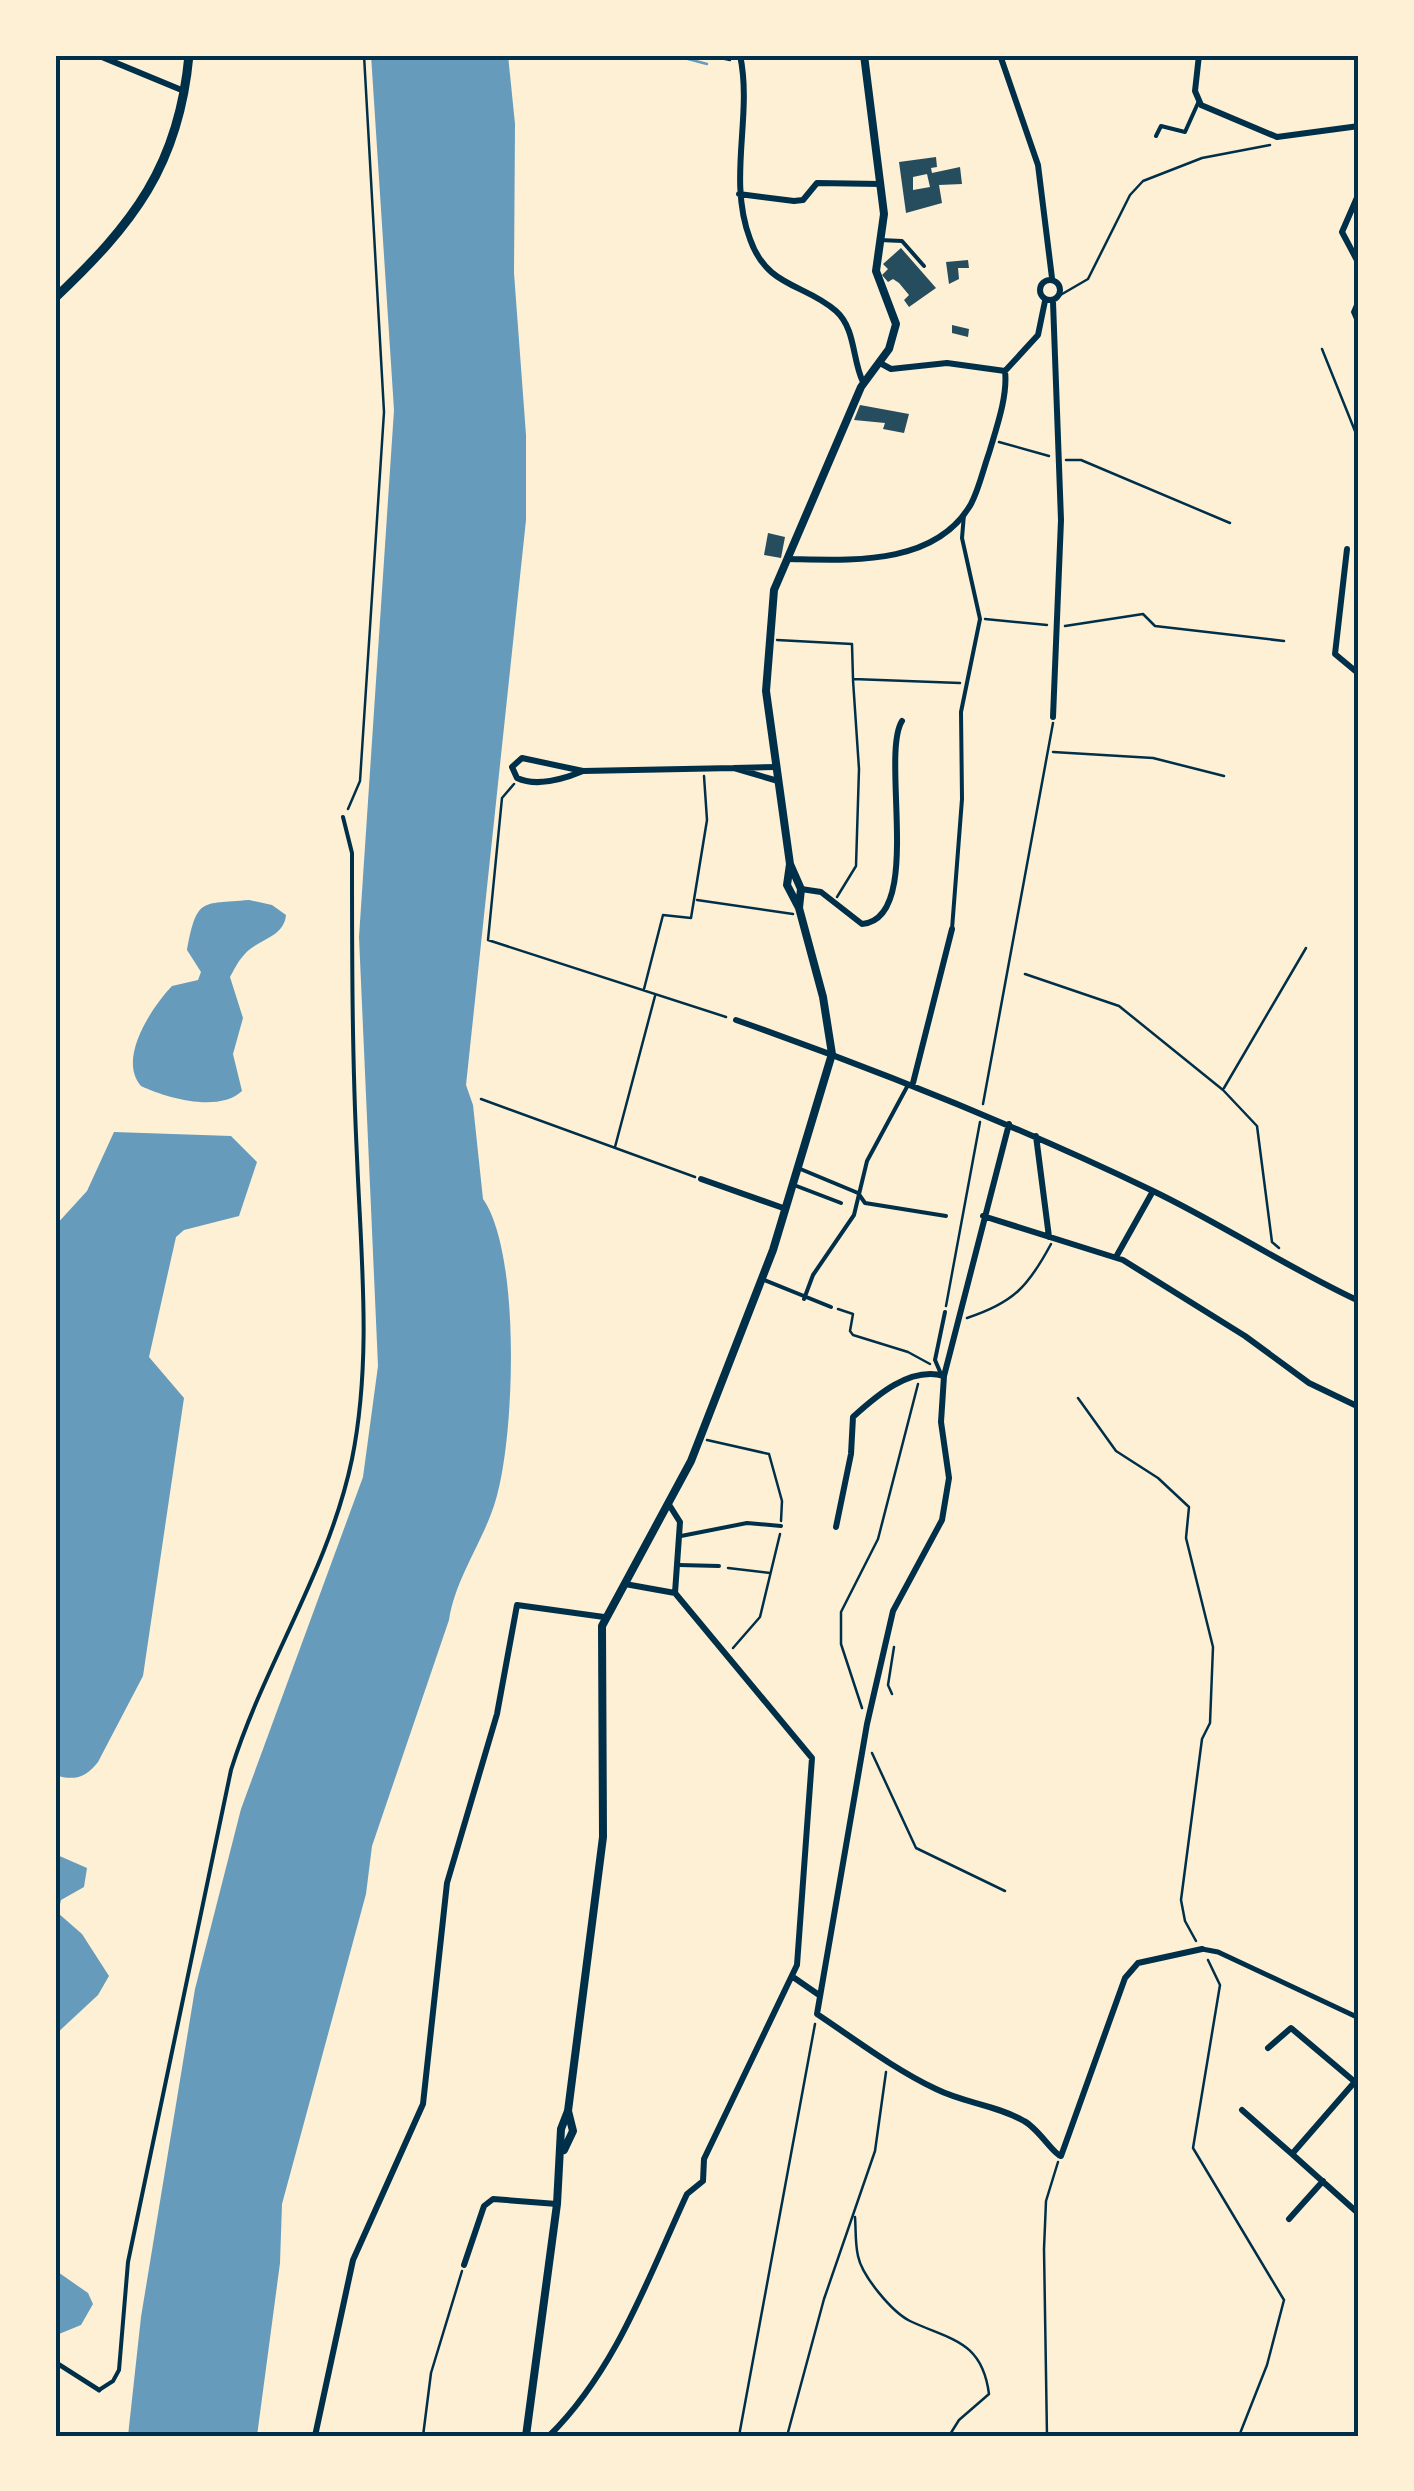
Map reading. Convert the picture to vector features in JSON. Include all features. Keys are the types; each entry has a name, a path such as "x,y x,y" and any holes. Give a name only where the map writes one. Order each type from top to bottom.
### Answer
{"main road":[{"path":"55,298 110,246 154,184 172,143 190,55"}],"street":[{"path":"97,55 185,92"},
{"path":"526,2436 562,2154 573,2131 568,2111 604,1838 604,1617 692,1461 786,1210 832,1054 823,997 788,885 790,864 766,691 766,640 774,590 864,382 880,362 896,324 876,271 884,214 864,55"},
{"path":"787,559 856,560 892,554 924,544 964,514 993,440 1005,370 1038,335 1057,283 1052,278 1038,165 1000,55"},
{"path":"1199,55 1198,103 1277,137 1359,126"},
{"path":"741,59 739,194 750,241 761,262 780,281 836,312 850,332 864,382"},
{"path":"739,194 794,201 803,200 817,183 880,184"},
{"path":"1359,193 1342,232 1359,264"},
{"path":"1052,278 1043,284 1052,300 1059,459 1054,717"},
{"path":"880,362 891,369 948,363 1005,370"},
{"path":"1347,550 1335,654 1359,674"},
{"path":"801,889 821,892 862,924 874,922 884,914 895,878 895,732 902,721"},
{"path":"584,772 563,779 518,779 512,768 522,758 584,772 777,767"},
{"path":"734,768 778,781"},
{"path":"790,864 801,889 797,911"},
{"path":"911,1082 952,928"},
{"path":"736,1020 911,1082 1036,1136 1153,1191 1359,1302"},
{"path":"1009,1124 944,1376 941,1422 949,1478 942,1520 893,1611 867,1727 817,2014 940,2091 998,2107 1024,2121 1043,2133 1053,2153 1061,2156 1124,1978 1138,1963 1202,1949 1218,1952 1359,2018"},
{"path":"1036,1136 1051,1238"},
{"path":"702,1179 786,1210"},
{"path":"1116,1258 1153,1191"},
{"path":"983,1216 1116,1258 1245,1336 1309,1383 1359,1407"},
{"path":"836,1528 851,1454 853,1417 875,1398 921,1374 944,1376"},
{"path":"668,1504 680,1522 675,1593"},
{"path":"549,2436 582,2396 627,2325 686,2194 703,2182 704,2159 742,2072 793,1976 802,1932 812,1758 675,1593 624,1584"},
{"path":"315,2436 353,2260 423,2104 447,1883 498,1714 517,1606 604,1617"},
{"path":"793,1976 819,1995"},
{"path":"1268,2048 1291,2028 1357,2079 1292,2154"},
{"path":"1242,2110 1359,2214"},
{"path":"1289,2219 1323,2181"},
{"path":"464,2265 484,2206 494,2199 557,2204"},
{"path":"55,2362 98,2390"}],"lane":[{"path":"1156,136 1161,126 1184,132 1198,103"},
{"path":"880,240 902,241 924,266"},
{"path":"1359,298 1354,312 1359,326"},
{"path":"952,928 949,913 962,798 961,712 980,619 962,538 964,514"},
{"path":"98,2390 112,2381 118,2370 128,2262 230,1770 254,1700 320,1562 355,1441 365,1344 354,1089 352,853 342,817"},
{"path":"804,1299 813,1275 849,1224 867,1161 911,1082"},
{"path":"798,1168 858,1193 865,1203 946,1216"},
{"path":"794,1185 841,1203"},
{"path":"762,1279 831,1307"},
{"path":"944,1312 935,1368 944,1376"},
{"path":"681,1536 747,1523 781,1526"},
{"path":"678,1565 719,1566"}],"path":[{"path":"342,817 360,781 384,412 364,55"},
{"path":"706,55 741,59"},
{"path":"1052,300 1088,278 1130,194 1143,182 1218,154 1279,144 1277,137"},
{"path":"1322,350 1359,441"},
{"path":"993,440 1059,459 1081,460 1230,524"},
{"path":"980,619 1058,626 1143,614 1155,626 1231,638 1284,641"},
{"path":"766,640 852,644 858,769 856,866 836,898"},
{"path":"853,679 966,682"},
{"path":"988,1082 1054,717"},
{"path":"1050,751 1153,758 1224,776"},
{"path":"643,991 663,915 690,918 695,900 707,820 704,769"},
{"path":"518,779 502,798 488,940 736,1020"},
{"path":"695,900 797,911"},
{"path":"1223,1090 1306,948"},
{"path":"1025,974 1119,1006 1223,1090 1257,1126 1272,1242 1286,1256 1283,1263"},
{"path":"615,1147 655,994"},
{"path":"481,1100 702,1179"},
{"path":"944,1312 977,1140"},
{"path":"956,1322 1009,1303 1035,1273 1051,1238"},
{"path":"831,1307 854,1314 850,1331 854,1336 908,1352 935,1368"},
{"path":"921,1374 878,1539 840,1612 840,1644 872,1755 916,1848 1005,1891"},
{"path":"1078,1398 1116,1451 1158,1478 1189,1507 1186,1538 1213,1647 1210,1724 1202,1740 1181,1900 1185,1921 1220,1985 1193,2148 1284,2300 1267,2365 1239,2436"},
{"path":"719,1566 771,1574"},
{"path":"739,2436 817,2014"},
{"path":"788,2436 824,2299 875,2151 887,2060"},
{"path":"1047,2436 1046,2201 1061,2156"},
{"path":"855,2216 858,2260 876,2288 907,2320 954,2336 987,2378 990,2394 959,2420 949,2436"},
{"path":"423,2436 430,2373 464,2265"}],"water":[{"path":"371,55 508,55 515,124 514,273 526,435 526,520 466,1085 473,1105 483,1199 504,1260 509,1301 507,1433 496,1499 458,1588 372,1846 366,1894 282,2204 280,2263 257,2436 128,2436 141,2317 195,1989 241,1809 363,1477 378,1366 359,937 394,410"},
{"path":"249,900 272,905 286,915 280,929 249,950 230,977 243,1018 233,1054 242,1091 232,1098 207,1102 178,1099 141,1086 133,1062 147,1020 172,986 198,980 201,972 187,950 198,912 210,904"},
{"path":"114,1132 231,1136 257,1162 239,1216 184,1230 176,1237 149,1357 184,1398 143,1676 98,1762 84,1775 68,1778 55,1775 55,1226 87,1191"},
{"path":"55,1854 87,1868 84,1887 61,1900 58,1913 82,1934 109,1976 98,1995 55,2035"},
{"path":"55,2270 88,2293 93,2304 81,2325 59,2334 55,2333"}],"building":[{"path":"936,157 937,167 931,168 932,173 960,167 962,184 939,185 942,203 906,213 899,162","holes":["927,174 930,187 913,190 913,177"]},
{"path":"901,248 936,288 909,307 904,300 909,295 899,283 893,279 888,282 882,275 888,269 883,264"},
{"path":"968,260 969,268 958,268 959,279 949,284 946,262"},
{"path":"952,325 969,329 968,337 952,333"},
{"path":"860,405 909,414 904,433 883,429 885,423 854,420"},
{"path":"768,533 785,537 781,558 764,555"}],"waterway":[{"path":"673,55 707,64"}]}
